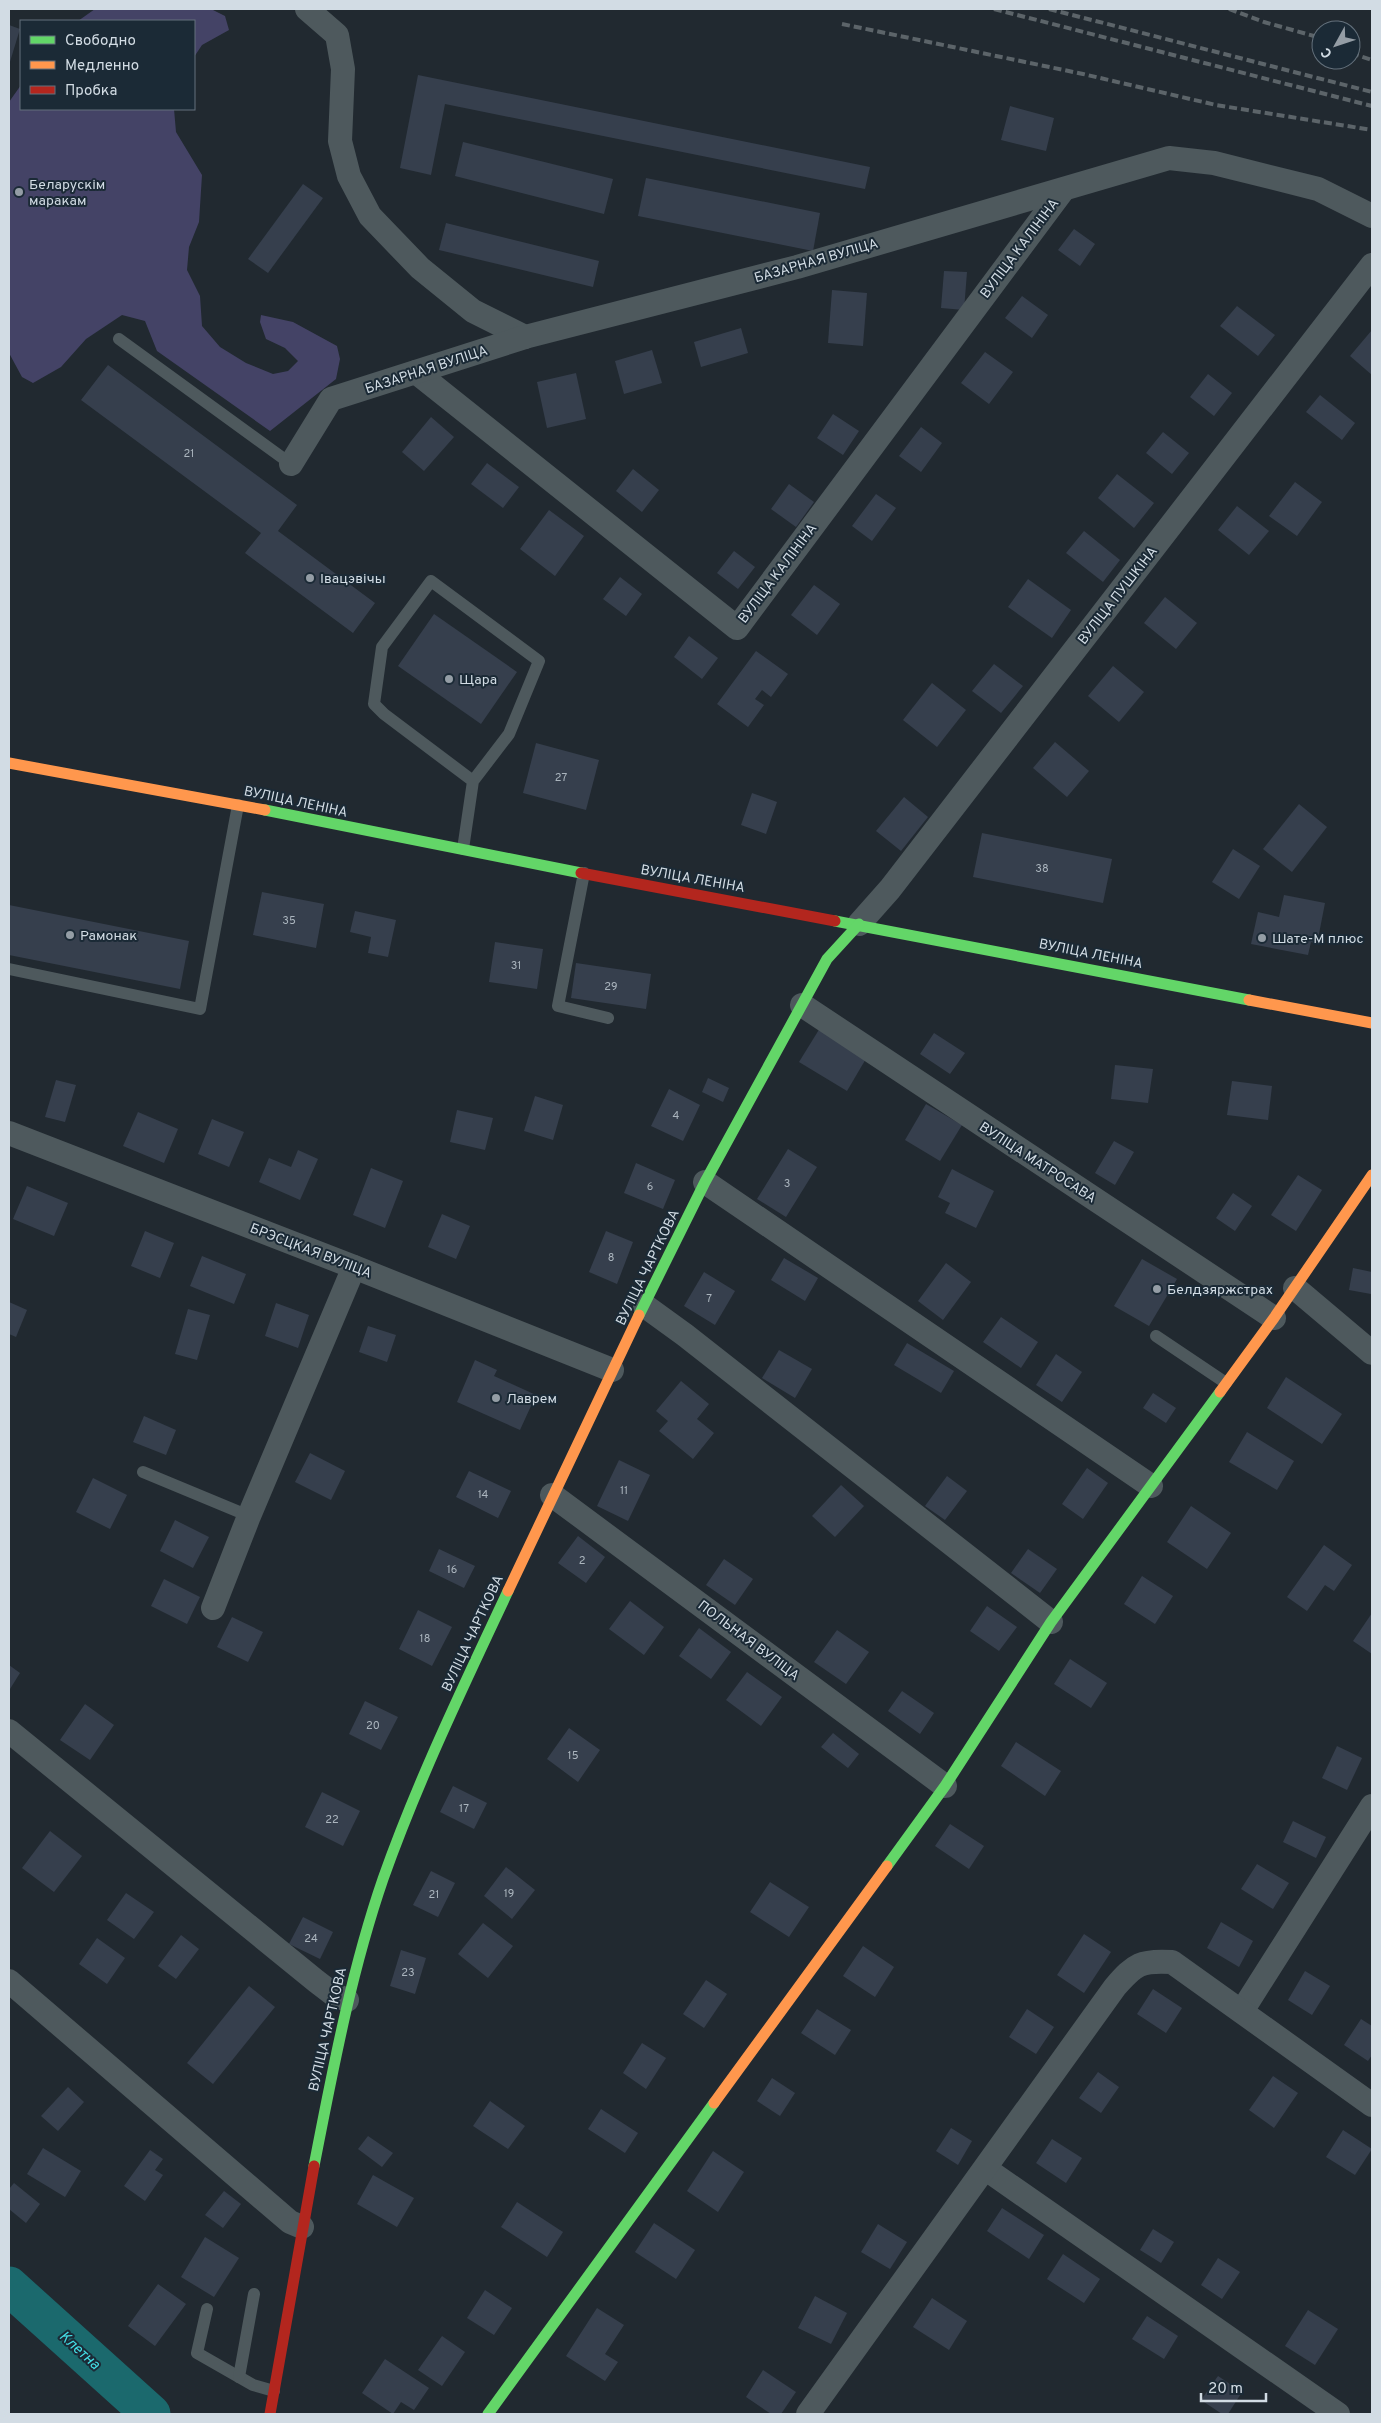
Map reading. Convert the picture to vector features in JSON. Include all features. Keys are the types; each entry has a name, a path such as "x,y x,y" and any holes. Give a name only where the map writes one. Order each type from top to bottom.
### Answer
{"main road":[{"name":"ВУЛІЦА ЛЕНІНА","path":"9,763 238,805 1372,1023"},
{"name":"ВУЛІЦА ЧАРТКОВА","path":"270,2414 302,2228 346,2000 383,1879 438,1740 552,1495 705,1182 827,959 859,924"},
{"path":"488,2414 946,1786 1051,1622 1274,1318 1372,1175"}],"street":[{"path":"307,9 337,35 343,69 340,141 349,176 370,216 420,268 473,310 525,337"},
{"name":"БАЗАРНАЯ ВУЛІЦА","path":"291,464 331,399 525,337 797,267 1168,158 1214,163 1309,187 1372,216"},
{"name":"ВУЛІЦА КАЛІНІНА","path":"416,372 736,628 1063,190"},
{"name":"ВУЛІЦА ПУШКІНА","path":"859,924 890,889 1372,264"},
{"name":"ВУЛІЦА МАТРОСАВА","path":"802,1006 1274,1318"},
{"name":"БРЭСЦКАЯ ВУЛІЦА","path":"9,1133 612,1370"},
{"path":"705,1182 1150,1486"},
{"path":"213,1608 248,1516 354,1267"},
{"path":"1295,1288 1372,1353"},
{"path":"644,1306 685,1335 1051,1622"},
{"name":"ПОЛЬНАЯ ВУЛІЦА","path":"552,1495 946,1786"},
{"path":"9,1731 316,1982 346,2000"},
{"path":"1242,2011 1372,1806"},
{"path":"808,2414 986,2169 1115,1986 1132,1967 1150,1961 1172,1962 1372,2105"},
{"path":"9,1982 290,2222 302,2228"},
{"path":"986,2169 1338,2414"}],"lane":[{"path":"119,339 291,464"},
{"path":"463,849 473,782 509,734 539,661 431,581 382,646 374,704 384,714 473,782"},
{"path":"9,969 200,1009 238,805"},
{"path":"584,873 558,1006 608,1018"},
{"path":"1156,1336 1226,1383"},
{"path":"144,1472 248,1516"},
{"path":"239,2377 254,2294"},
{"path":"207,2309 197,2353 258,2387 274,2391"}],"shaded area":[{"path":"95,9 211,9 225,16 229,30 202,45 195,56 195,20 79,20"},
{"path":"20,86 20,110 174,110 176,132 202,175 199,222 189,247 187,270 200,296 202,326 220,347 246,363 273,374 288,371 298,361 285,348 266,339 260,322 261,315 293,322 337,346 340,359 336,379 270,431 157,351 145,321 122,315 86,339 61,367 33,383 22,377 9,353 9,102"}],"building":[{"path":"9,25 20,29 9,65"},
{"path":"418,75 870,167 865,189 445,104 431,175 400,168"},
{"path":"1010,106 1054,118 1046,151 1001,140"},
{"path":"463,142 613,179 604,214 455,176"},
{"path":"646,178 820,213 813,251 638,216"},
{"path":"303,184 323,198 268,273 248,259"},
{"path":"446,223 599,261 593,287 439,250"},
{"path":"1074,229 1095,244 1080,266 1058,250"},
{"path":"944,271 967,272 964,310 941,308"},
{"path":"832,290 867,293 863,346 828,343"},
{"path":"1022,296 1048,315 1032,338 1005,318"},
{"path":"1237,306 1275,335 1258,356 1220,326"},
{"path":"741,328 748,353 701,367 694,342"},
{"path":"1372,330 1372,375 1350,356"},
{"path":"652,350 662,383 624,394 615,361"},
{"path":"985,352 1013,372 989,404 961,383"},
{"path":"108,365 297,505 278,531 375,603 353,633 245,553 261,533 81,400"},
{"path":"576,373 586,419 547,428 537,382"},
{"path":"1208,374 1232,393 1214,416 1190,397"},
{"path":"1320,395 1355,423 1342,440 1306,412"},
{"path":"833,414 859,431 843,455 817,438"},
{"path":"431,417 454,437 424,471 402,452"},
{"path":"921,427 942,443 921,472 899,456"},
{"path":"1163,432 1189,453 1172,474 1146,453"},
{"path":"487,463 519,487 503,508 471,484"},
{"path":"633,469 659,490 642,512 616,491"},
{"path":"1117,474 1154,503 1134,528 1098,498"},
{"path":"1295,482 1322,502 1297,536 1269,516"},
{"path":"789,484 814,502 796,527 771,509"},
{"path":"876,494 896,508 872,541 852,526"},
{"path":"1237,506 1269,531 1249,555 1218,530"},
{"path":"549,510 584,536 555,576 520,549"},
{"path":"1084,531 1120,560 1103,582 1066,553"},
{"path":"734,551 755,567 738,589 717,573"},
{"path":"620,577 642,594 626,616 603,599"},
{"path":"1028,579 1071,610 1052,638 1008,607"},
{"path":"814,585 840,604 817,635 791,615"},
{"path":"1165,597 1197,623 1176,649 1144,623"},
{"path":"434,614 517,672 481,724 398,666"},
{"path":"689,636 718,658 702,679 674,657"},
{"path":"756,651 788,674 771,697 762,690 755,699 764,705 748,727 717,704"},
{"path":"994,664 1023,686 1001,713 972,691"},
{"path":"1113,666 1144,692 1119,722 1088,696"},
{"path":"932,683 966,710 937,747 903,720"},
{"path":"1055,742 1089,771 1067,797 1033,768"},
{"path":"536,743 599,760 586,810 523,793"},
{"path":"752,793 777,802 766,834 741,825"},
{"path":"904,797 928,817 901,851 876,831"},
{"path":"1299,804 1327,827 1292,872 1263,849"},
{"path":"982,833 1112,859 1103,903 973,877"},
{"path":"1233,849 1260,866 1239,899 1212,882"},
{"path":"262,892 324,904 316,948 253,935"},
{"path":"1284,895 1325,903 1317,944 1311,942 1308,955 1251,944 1258,912 1279,917"},
{"path":"9,905 189,941 180,989 9,955"},
{"path":"355,911 396,920 388,957 368,953 371,937 350,932"},
{"path":"495,942 543,949 537,989 489,982"},
{"path":"576,963 651,974 646,1009 571,998"},
{"path":"820,1028 867,1057 847,1091 799,1062"},
{"path":"934,1033 965,1053 950,1074 920,1054"},
{"path":"1115,1065 1153,1069 1148,1103 1111,1099"},
{"path":"708,1078 729,1088 723,1102 702,1092"},
{"path":"56,1080 76,1085 65,1122 45,1117"},
{"path":"1232,1081 1272,1086 1268,1120 1227,1115"},
{"path":"669,1089 700,1105 683,1141 651,1126"},
{"path":"535,1096 563,1105 553,1140 524,1131"},
{"path":"926,1104 962,1125 940,1161 905,1140"},
{"path":"457,1110 493,1118 485,1150 450,1142"},
{"path":"138,1112 178,1129 164,1163 123,1146"},
{"path":"212,1119 244,1132 229,1167 198,1154"},
{"path":"1114,1141 1134,1152 1115,1185 1095,1173"},
{"path":"788,1149 817,1167 786,1217 757,1199"},
{"path":"298,1150 318,1159 300,1200 259,1182 269,1158 291,1167"},
{"path":"636,1163 675,1180 663,1209 624,1193"},
{"path":"371,1168 403,1181 385,1228 353,1215"},
{"path":"952,1169 994,1191 976,1228 945,1213 950,1203 938,1197"},
{"path":"1298,1175 1322,1190 1296,1231 1271,1215"},
{"path":"27,1186 68,1203 54,1236 13,1219"},
{"path":"1233,1193 1252,1206 1235,1231 1216,1218"},
{"path":"442,1214 470,1226 456,1259 428,1247"},
{"path":"145,1231 174,1243 160,1278 131,1266"},
{"path":"606,1231 633,1242 617,1284 589,1272"},
{"path":"202,1256 246,1274 234,1304 190,1286"},
{"path":"784,1258 818,1278 805,1301 771,1280"},
{"path":"1142,1259 1177,1279 1149,1326 1114,1306"},
{"path":"946,1263 971,1282 943,1320 918,1301"},
{"path":"1353,1268 1372,1272 1371,1294 1349,1290"},
{"path":"704,1272 735,1291 715,1325 684,1306"},
{"path":"9,1302 27,1310 16,1337 9,1334"},
{"path":"276,1303 309,1315 298,1348 265,1336"},
{"path":"188,1309 210,1315 197,1360 175,1354"},
{"path":"1001,1317 1038,1342 1021,1368 983,1342"},
{"path":"368,1326 396,1335 387,1362 359,1352"},
{"path":"907,1343 954,1371 941,1393 894,1365"},
{"path":"779,1350 812,1369 795,1398 762,1378"},
{"path":"1056,1354 1082,1372 1062,1402 1036,1385"},
{"name":"Лаврем","path":"475,1360 497,1370 494,1376 536,1395 520,1430 457,1402"},
{"path":"1286,1377 1342,1414 1322,1444 1267,1408"},
{"path":"681,1381 709,1404 697,1419 714,1433 693,1459 659,1431 668,1421 656,1411"},
{"path":"1153,1393 1176,1408 1166,1423 1143,1408"},
{"path":"144,1416 176,1430 166,1455 133,1442"},
{"path":"1247,1432 1294,1461 1277,1490 1229,1462"},
{"path":"310,1453 345,1471 331,1500 295,1482"},
{"path":"619,1460 650,1475 628,1521 597,1506"},
{"path":"1087,1468 1108,1483 1083,1519 1062,1504"},
{"path":"469,1471 511,1491 498,1518 456,1497"},
{"path":"947,1476 967,1491 945,1520 925,1506"},
{"path":"93,1478 127,1495 110,1529 76,1512"},
{"path":"841,1485 864,1506 835,1537 812,1516"},
{"path":"1191,1506 1231,1533 1207,1569 1167,1542"},
{"path":"175,1520 209,1537 193,1568 160,1551"},
{"path":"578,1536 605,1557 586,1583 558,1563"},
{"path":"1324,1545 1352,1565 1334,1591 1325,1585 1307,1611 1287,1597"},
{"path":"439,1549 475,1566 464,1588 429,1571"},
{"path":"1028,1549 1057,1569 1040,1593 1011,1573"},
{"path":"724,1559 753,1579 735,1605 706,1585"},
{"path":"1142,1576 1173,1596 1155,1624 1124,1604"},
{"path":"164,1579 200,1597 187,1624 151,1606"},
{"path":"630,1601 664,1627 644,1655 609,1629"},
{"path":"987,1606 1017,1627 999,1651 970,1631"},
{"path":"418,1610 452,1627 432,1666 399,1649"},
{"path":"1372,1613 1372,1654 1353,1641"},
{"path":"232,1617 263,1632 248,1662 217,1647"},
{"path":"699,1628 731,1652 711,1679 679,1656"},
{"path":"837,1630 869,1652 846,1684 814,1662"},
{"path":"1070,1659 1107,1683 1091,1708 1054,1684"},
{"path":"9,1665 20,1673 10,1689 9,1688"},
{"path":"747,1672 782,1697 761,1726 726,1700"},
{"path":"902,1691 934,1713 920,1734 888,1711"},
{"path":"365,1701 398,1717 381,1750 349,1734"},
{"path":"85,1704 114,1725 90,1760 60,1740"},
{"path":"569,1728 600,1750 578,1782 547,1759"},
{"path":"833,1733 859,1754 848,1768 821,1747"},
{"path":"1016,1742 1061,1771 1045,1796 1001,1766"},
{"path":"1337,1746 1362,1758 1347,1790 1322,1778"},
{"path":"453,1786 487,1803 474,1829 440,1812"},
{"path":"322,1792 360,1811 343,1846 305,1827"},
{"path":"1293,1821 1326,1837 1316,1858 1283,1842"},
{"path":"950,1824 984,1846 969,1869 935,1846"},
{"path":"50,1831 82,1856 54,1892 22,1868"},
{"path":"1257,1864 1289,1883 1273,1909 1241,1889"},
{"path":"506,1867 535,1890 512,1919 484,1896"},
{"path":"431,1871 455,1883 438,1917 413,1905"},
{"path":"770,1882 809,1907 789,1937 750,1912"},
{"path":"126,1893 154,1912 134,1939 107,1920"},
{"path":"303,1917 333,1932 320,1959 289,1944"},
{"path":"1221,1922 1253,1941 1239,1967 1207,1948"},
{"path":"483,1923 513,1946 488,1978 458,1954"},
{"path":"1084,1934 1111,1952 1084,1993 1057,1975"},
{"path":"181,1935 199,1949 176,1979 158,1966"},
{"path":"97,1938 125,1958 107,1984 79,1964"},
{"path":"863,1946 894,1967 875,1997 843,1976"},
{"path":"401,1950 426,1958 415,1994 390,1986"},
{"path":"1305,1971 1330,1986 1312,2015 1288,2000"},
{"path":"706,1980 727,1994 704,2028 683,2014"},
{"path":"249,1986 275,2007 213,2084 187,2063"},
{"path":"1153,1989 1182,2008 1166,2033 1137,2014"},
{"path":"817,2009 851,2030 835,2055 801,2033"},
{"path":"1027,2009 1054,2027 1036,2054 1009,2037"},
{"path":"1361,2019 1372,2026 1372,2055 1368,2061 1344,2045"},
{"path":"642,2043 666,2058 646,2089 623,2073"},
{"path":"1098,2072 1119,2087 1101,2113 1079,2098"},
{"path":"1273,2076 1298,2093 1274,2128 1249,2110"},
{"path":"772,2078 795,2093 780,2116 757,2101"},
{"path":"68,2087 84,2102 58,2131 41,2116"},
{"path":"490,2101 525,2126 508,2149 473,2126"},
{"path":"601,2109 638,2133 625,2153 588,2129"},
{"path":"951,2128 972,2141 958,2165 936,2151"},
{"path":"1343,2130 1372,2149 1355,2175 1326,2157"},
{"path":"368,2136 393,2153 382,2167 358,2149"},
{"path":"1052,2139 1082,2158 1066,2183 1036,2163"},
{"path":"43,2148 81,2171 65,2197 27,2174"},
{"path":"150,2150 163,2159 155,2170 163,2175 145,2201 124,2186"},
{"path":"713,2151 744,2172 718,2212 687,2191"},
{"path":"373,2175 414,2198 397,2227 357,2204"},
{"path":"14,2183 40,2204 26,2223 9,2209 9,2189"},
{"path":"224,2191 241,2204 223,2228 205,2215"},
{"path":"517,2202 563,2232 547,2257 501,2227"},
{"path":"1002,2208 1044,2235 1029,2259 987,2231"},
{"path":"654,2223 695,2250 676,2279 635,2252"},
{"path":"878,2224 907,2242 890,2269 861,2252"},
{"path":"1153,2229 1174,2242 1161,2263 1140,2250"},
{"path":"205,2237 239,2258 214,2297 181,2277"},
{"path":"1063,2254 1100,2279 1084,2303 1047,2279"},
{"path":"1218,2258 1240,2272 1222,2299 1201,2285"},
{"path":"158,2284 186,2304 155,2346 128,2326"},
{"path":"485,2290 512,2308 494,2335 467,2318"},
{"path":"815,2296 847,2313 831,2344 798,2328"},
{"path":"932,2298 967,2321 949,2350 913,2327"},
{"path":"597,2308 624,2325 605,2354 618,2362 605,2381 566,2356"},
{"path":"1308,2310 1338,2329 1315,2365 1285,2346"},
{"path":"1147,2316 1178,2336 1164,2359 1132,2339"},
{"path":"442,2336 465,2352 442,2386 418,2370"},
{"path":"385,2359 429,2388 414,2410 401,2402 393,2414 362,2393"},
{"path":"763,2370 796,2392 781,2414 771,2414 746,2397"},
{"path":"1218,2376 1242,2392 1228,2414 1222,2414 1201,2400"}],"waterway":[{"name":"Клетна","path":"9,2286 151,2414"}],"railway":[{"path":"994,9 1372,106"},
{"path":"1049,9 1372,92"},
{"path":"1229,9 1264,22 1311,35"},
{"path":"842,24 1083,74 1216,105 1372,130"},
{"path":"1361,56 1372,60"}],"traffic: fast":[{"path":"265,810 581,873"},
{"path":"835,921 1249,1000"},
{"path":"639,1315 705,1182 827,959 859,924"},
{"path":"887,1866 945,1786 1051,1622 1220,1392"},
{"path":"314,2166 352,1985 383,1879 426,1769 508,1591"},
{"path":"488,2414 714,2103"}],"traffic: slow":[{"path":"9,763 265,810"},
{"path":"1249,1000 1372,1023"},
{"path":"1220,1392 1274,1318 1372,1175"},
{"path":"508,1591 639,1315"},
{"path":"714,2103 887,1866"}],"traffic: jam":[{"path":"581,873 835,921"},
{"path":"270,2414 314,2166"}],"place":[{"name":"Беларускім маракам","path":"19,192"},
{"name":"Івацэвічы","path":"310,578"},
{"name":"Щара","path":"449,679"},
{"name":"Рамонак","path":"70,935"},
{"name":"Шате-М плюс","path":"1262,938"},
{"name":"Белдзяржстрах","path":"1157,1289"},
{"name":"Лаврем","path":"496,1398"}]}
